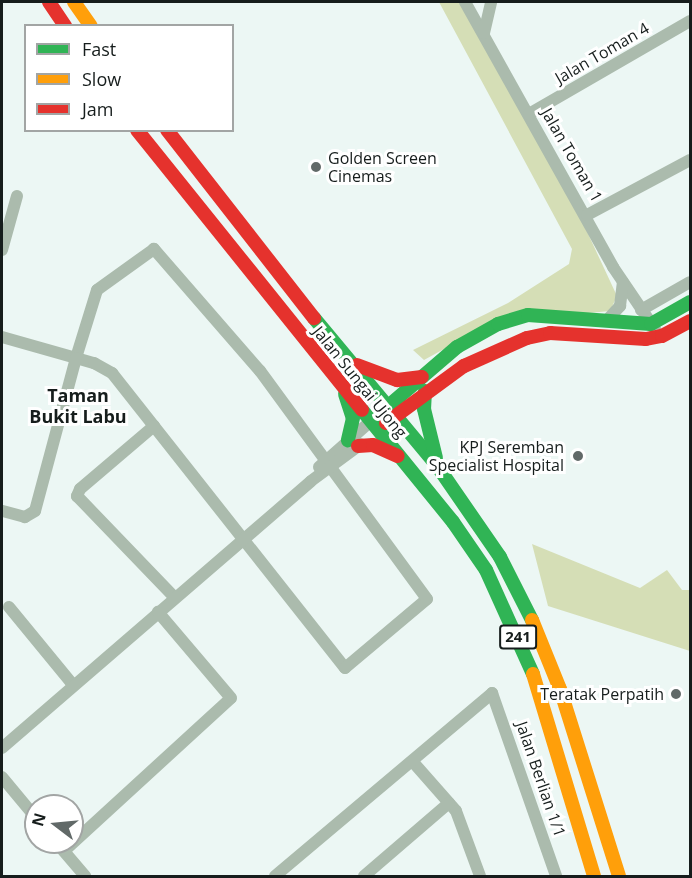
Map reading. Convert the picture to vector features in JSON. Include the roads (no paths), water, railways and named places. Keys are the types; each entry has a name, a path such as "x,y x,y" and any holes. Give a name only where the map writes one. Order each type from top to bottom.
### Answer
{"main road":[{"path":"49,2 64,24"},
{"path":"74,2 90,24"},
{"name":"Jalan Sungai Ujong","path":"139,132 375,425 486,570 511,619 540,694 594,876"},
{"name":"Jalan Sungai Ujong","path":"169,132 438,467 500,557 530,614 560,689 619,876"},
{"path":"375,425 393,410 422,377 458,346 498,324 528,315 608,319 651,324 690,302"},
{"path":"393,410 464,366 527,338 550,333 632,340 662,336 690,321"},
{"path":"354,364 389,378 422,377"},
{"path":"343,387 353,418 353,443 373,445 401,458"},
{"path":"425,391 425,417 438,467"}],"street":[{"name":"Jalan Toman 1","path":"465,2 623,282 651,324 662,336"},
{"path":"484,34 491,2"},
{"name":"Jalan Toman 4","path":"529,114 690,21"},
{"path":"587,215 690,160"},
{"path":"2,250 17,196"},
{"path":"2,337 76,358 112,373 345,668 427,598 326,465 260,372 154,249 97,290 76,358 35,511 24,517 2,511"},
{"path":"608,319 620,306 623,282"},
{"path":"641,310 690,282"},
{"path":"2,748 311,481 326,465 375,425"},
{"path":"154,426 80,489 77,496 175,598"},
{"path":"9,607 73,685"},
{"path":"84,826 231,698 158,612"},
{"name":"Jalan Berlian 1/1","path":"413,762 492,693 556,876"},
{"path":"275,876 413,762 456,812 480,876"},
{"path":"2,777 24,804"},
{"path":"364,876 449,803"},
{"path":"66,854 85,876"}],"place":[{"name":"Golden Screen Cinemas","path":"316,167"},
{"name":"KPJ Seremban Specialist Hospital","path":"578,456"},
{"name":"Teratak Perpatih","path":"676,694"}],"district":[{"name":"Taman Bukit Labu","path":"78,406"}]}
